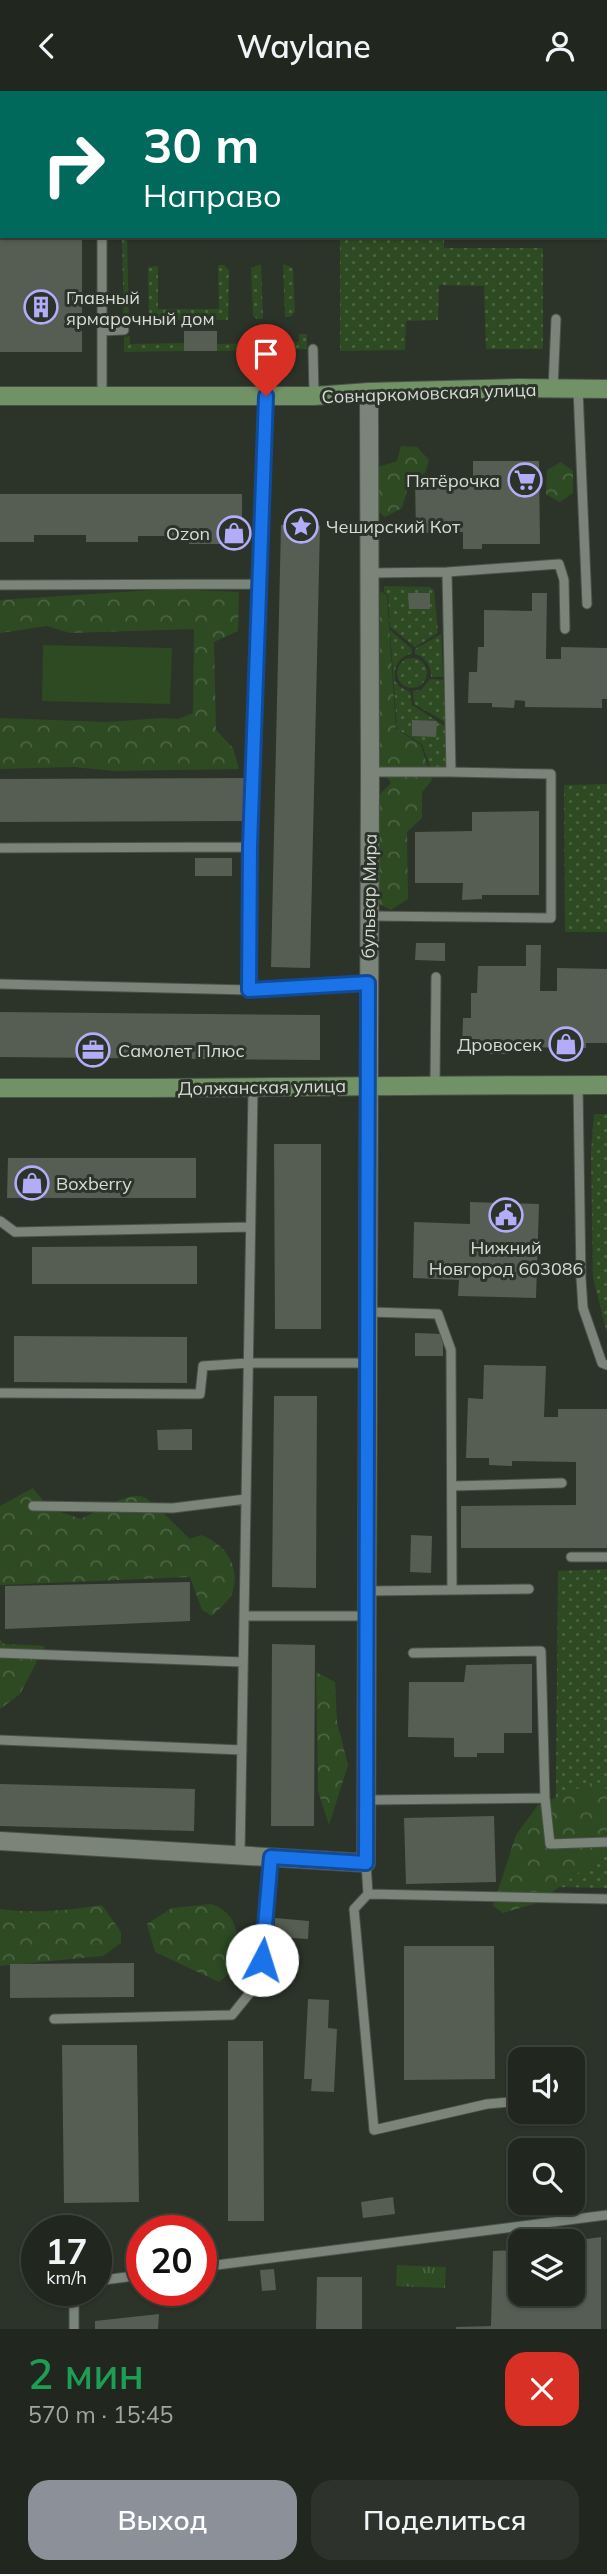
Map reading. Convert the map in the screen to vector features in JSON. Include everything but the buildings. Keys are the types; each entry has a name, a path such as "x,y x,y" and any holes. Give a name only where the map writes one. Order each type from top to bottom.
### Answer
{"street":[{"name":"Совнаркомовская улица","path":"0,396 314,396 369,392 607,389"},
{"name":"бульвар Мира","path":"366,1863 369,392"},
{"name":"Должанская улица","path":"0,1089 253,1089 435,1084 607,1085"},
{"path":"0,1841 366,1863"}],"lane":[{"path":"102,238 102,396"},
{"path":"553,389 556,319"},
{"path":"103,331 124,330"},
{"path":"313,349 314,396"},
{"path":"578,389 587,604"},
{"path":"249,990 250,846 266,396"},
{"path":"370,573 447,572 559,564 564,580 565,629"},
{"path":"447,572 451,772"},
{"path":"0,585 260,584"},
{"path":"369,916 551,918 551,774 370,772"},
{"path":"0,848 250,846"},
{"path":"435,1084 436,977"},
{"path":"0,985 249,990 368,983"},
{"path":"578,1085 580,1278 583,1308 602,1363 607,1365"},
{"path":"240,1855 253,1089"},
{"path":"0,1221 15,1232 250,1227"},
{"path":"369,1313 438,1314 451,1350 452,1590"},
{"path":"1,1393 200,1394 204,1366 248,1363 369,1363"},
{"path":"452,1486 562,1483"},
{"path":"33,1506 173,1508 246,1499"},
{"path":"571,1557 607,1557"},
{"path":"368,1591 529,1589"},
{"path":"244,1616 368,1616"},
{"path":"413,1653 541,1651 545,1798 550,1844 607,1842"},
{"path":"0,1653 243,1662"},
{"path":"0,1740 242,1750"},
{"path":"367,1800 545,1798"},
{"path":"54,2019 232,2015 261,1979 271,1857"},
{"path":"366,1863 368,1894 354,1909 374,2130 487,2104 508,2102"},
{"path":"368,1894 607,1899"},
{"path":"217,2265 607,2215"},
{"path":"74,2306 74,2329"}],"green space":[{"path":"122,238 127,238 129,323 124,323"},
{"path":"340,238 444,238 444,248 543,248 543,349 486,349 484,286 439,285 438,320 406,321 405,350 340,351"},
{"path":"261,264 263,319 257,319 253,316 251,268"},
{"path":"283,264 293,268 295,312 290,317 285,317"},
{"path":"218,265 224,265 229,270 228,320 149,320 148,267 158,266 158,309 219,309"},
{"path":"299,334 307,334 307,349 217,351 217,344 299,342"},
{"path":"130,336 130,344 184,343 184,351 124,352 124,337"},
{"path":"401,446 417,447 429,460 425,473 410,480 402,508 385,517 375,509 375,468 397,461"},
{"path":"561,462 573,471 573,493 560,502 546,494 547,470"},
{"path":"384,586 430,587 434,590 438,633 415,647 390,627 388,595 384,592"},
{"path":"169,589 239,592 238,631 214,642 216,730 233,748 239,769 0,769 0,718 107,722 178,719 193,713 194,629 70,633 47,626 0,633 0,600"},
{"path":"380,591 387,595 396,729 421,745 432,780 422,792 422,818 407,832 408,899 391,910 373,901 373,884 381,873 373,863 372,832 380,822 380,794 391,783 380,767"},
{"path":"390,630 412,649 412,653 398,663 395,681 410,692 412,705 448,728 450,770 431,770 422,744 397,729"},
{"path":"441,634 443,677 431,677 429,666 415,654 415,649"},
{"path":"43,645 172,648 170,704 42,701"},
{"path":"412,658 423,662 427,673 423,684 412,688 401,684 397,673 401,662"},
{"path":"430,679 443,680 445,722 414,704 413,691 421,690"},
{"path":"607,784 607,932 565,932 564,785"},
{"path":"594,1114 607,1114 607,1333 593,1278 591,1152"},
{"path":"33,1488 49,1508 81,1519 121,1499 144,1497 190,1539 201,1535 225,1551 235,1576 231,1596 212,1616 202,1610 190,1577 0,1585 0,1506"},
{"path":"607,1569 607,1888 555,1887 558,1571"},
{"path":"0,1639 4,1644 45,1646 20,1694 0,1709"},
{"path":"316,1672 335,1682 337,1722 348,1765 329,1825 318,1791"},
{"path":"596,1781 607,1789 607,1852 537,1903 503,1913 493,1906 516,1835 538,1805"},
{"path":"211,1904 231,1918 242,1955 236,1968 219,1982 155,1952 147,1924 172,1908"},
{"path":"102,1905 121,1932 121,1943 103,1956 0,1966 0,1909 39,1911"},
{"path":"397,2265 446,2267 445,2288 396,2286"}],"place":[{"name":"Главный ярмарочный дом","path":"41,307"},
{"name":"Пятёрочка","path":"525,480"},
{"name":"Чеширский Кот","path":"301,526"},
{"name":"Ozon","path":"234,533"},
{"name":"Дровосек","path":"566,1044"},
{"name":"Самолет Плюс","path":"93,1050"},
{"name":"Boxberry","path":"32,1183"},
{"name":"Нижний Новгород 603086","path":"506,1215"}],"route":[{"path":"262,1960 271,1857 366,1863 368,1616 368,983 249,990 250,846 266,396"}]}
